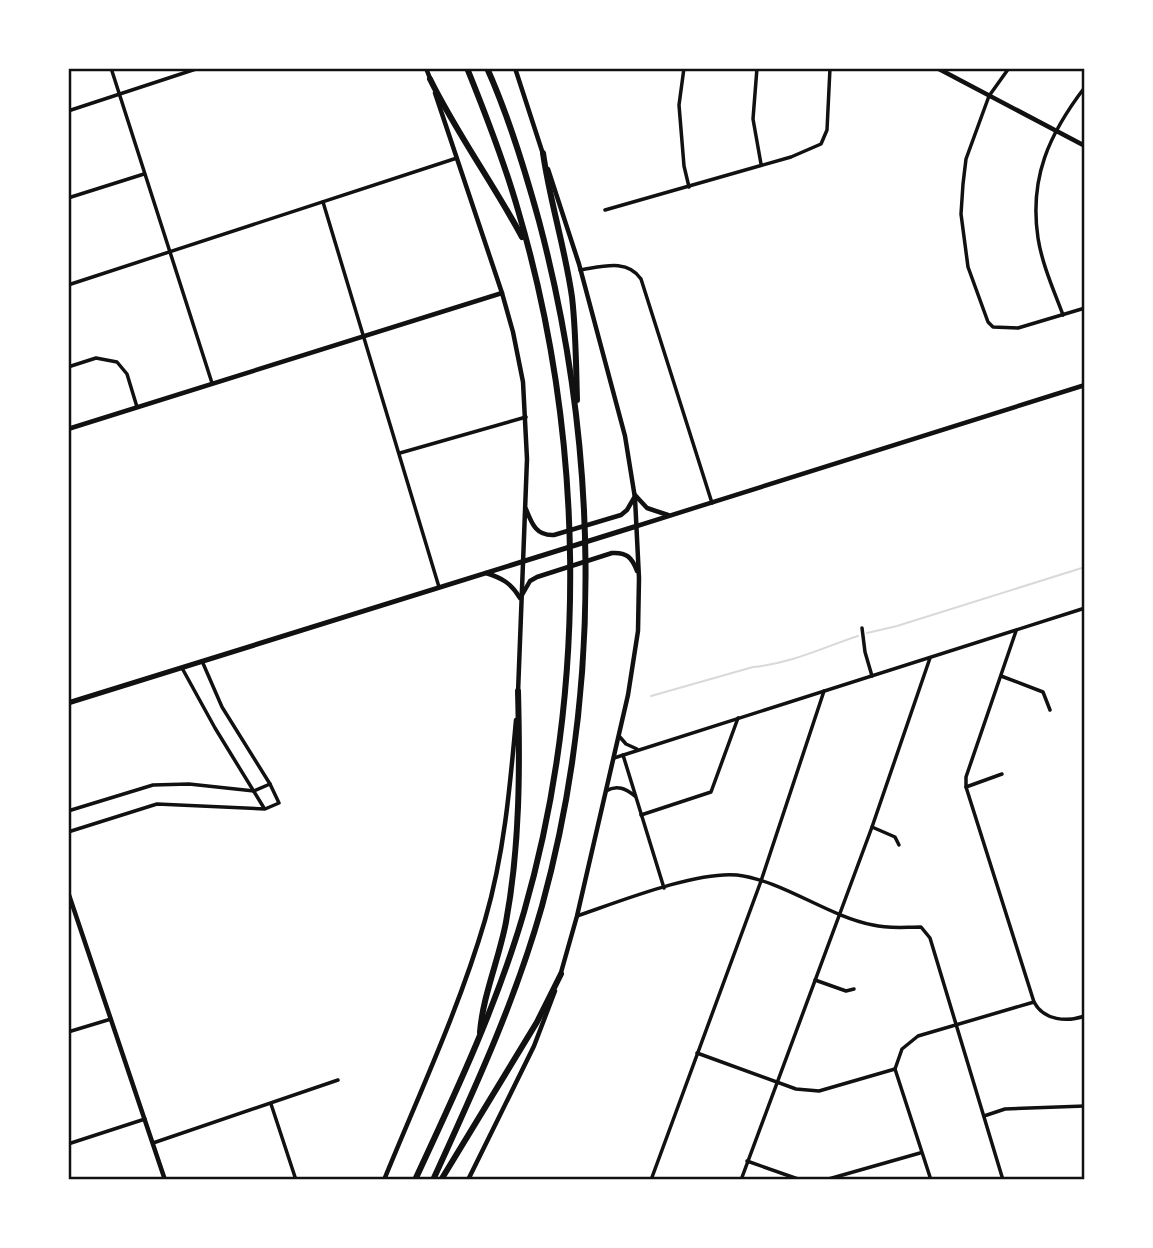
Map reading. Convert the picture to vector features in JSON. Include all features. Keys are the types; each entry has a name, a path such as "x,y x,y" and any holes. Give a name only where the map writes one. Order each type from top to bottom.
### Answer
{"highway":[{"path":"415,1180 479,1040 502,981 524,912 548,811 566,684 568,511 560,417 529,249 505,167 467,68"},
{"path":"487,68 519,154 547,251 562,326 580,447"},
{"path":"430,79 449,118 500,195 529,249"},
{"path":"433,1180 501,1028 541,907 558,840 571,770 581,691 585,578 572,298 543,153"},
{"path":"68,703 637,526"},
{"path":"479,1040 481,1018 506,922 511,882 518,790 519,691"},
{"path":"441,1180 537,1022 561,974"}],"main road":[{"path":"384,1180 450,1018 485,921 508,808 519,691 526,417 519,360 502,293 426,68"},
{"path":"468,1180 534,1046 561,974 619,736 638,631 639,578 635,494 625,436 580,270 515,68"},
{"path":"937,68 1085,146"},
{"path":"68,429 502,293"},
{"path":"637,526 1085,386"},
{"path":"525,508 538,532 546,536 554,535 621,515 631,505 635,494"},
{"path":"635,494 648,508 670,516"},
{"path":"520,598 525,588 537,577 612,553 621,552 628,555 634,561 639,578"},
{"path":"486,573 512,586 520,598"},
{"path":"68,892 166,1180"}],"street":[{"path":"111,68 212,383"},
{"path":"68,111 199,68"},
{"path":"684,68 679,105 684,166 689,187"},
{"path":"757,68 753,119 761,164"},
{"path":"606,210 791,157 821,144 827,130 831,68"},
{"path":"1009,68 989,96 966,159 961,214 968,267 988,322 993,327 1018,328 1085,308"},
{"path":"1063,315 1038,238 1037,192 1040,167 1056,131 1085,87"},
{"path":"68,285 457,158"},
{"path":"68,198 144,174"},
{"path":"323,202 439,587"},
{"path":"580,270 620,265 637,273 641,279 712,503"},
{"path":"68,367 96,358 117,362 127,374 137,407"},
{"path":"400,453 526,417"},
{"path":"614,758 1085,608"},
{"path":"862,628 864,652 872,676"},
{"path":"1016,629 966,777 966,787 1034,1002 1044,1012 1059,1019 1085,1016"},
{"path":"740,1180 872,827 930,658"},
{"path":"68,832 158,804 265,809 279,803 222,707 202,662"},
{"path":"182,668 265,809"},
{"path":"1000,676 1043,692 1049,710"},
{"path":"651,1180 761,881 824,691"},
{"path":"641,815 711,792 738,718"},
{"path":"619,736 626,744 639,750"},
{"path":"623,755 664,888"},
{"path":"966,787 1002,774"},
{"path":"68,811 153,785 189,784 254,791 270,784"},
{"path":"606,792 618,787 635,796"},
{"path":"872,827 895,837 899,845"},
{"path":"577,916 664,888 716,875 761,881 871,925 893,928 921,927 930,938 1003,1180"},
{"path":"815,980 846,991 854,989"},
{"path":"931,1180 920,1153 895,1069 902,1049 918,1035 1034,1002"},
{"path":"68,1032 111,1019"},
{"path":"697,1053 776,1083 796,1089 819,1091 895,1069"},
{"path":"153,1143 338,1080"},
{"path":"271,1104 296,1180"},
{"path":"984,1116 1006,1109 1085,1106"},
{"path":"68,1144 145,1119"},
{"path":"747,1161 798,1179 825,1180 920,1153"}],"waterway":[{"path":"867,633 1085,567"},
{"path":"651,696 753,667 794,659 858,636"}]}
